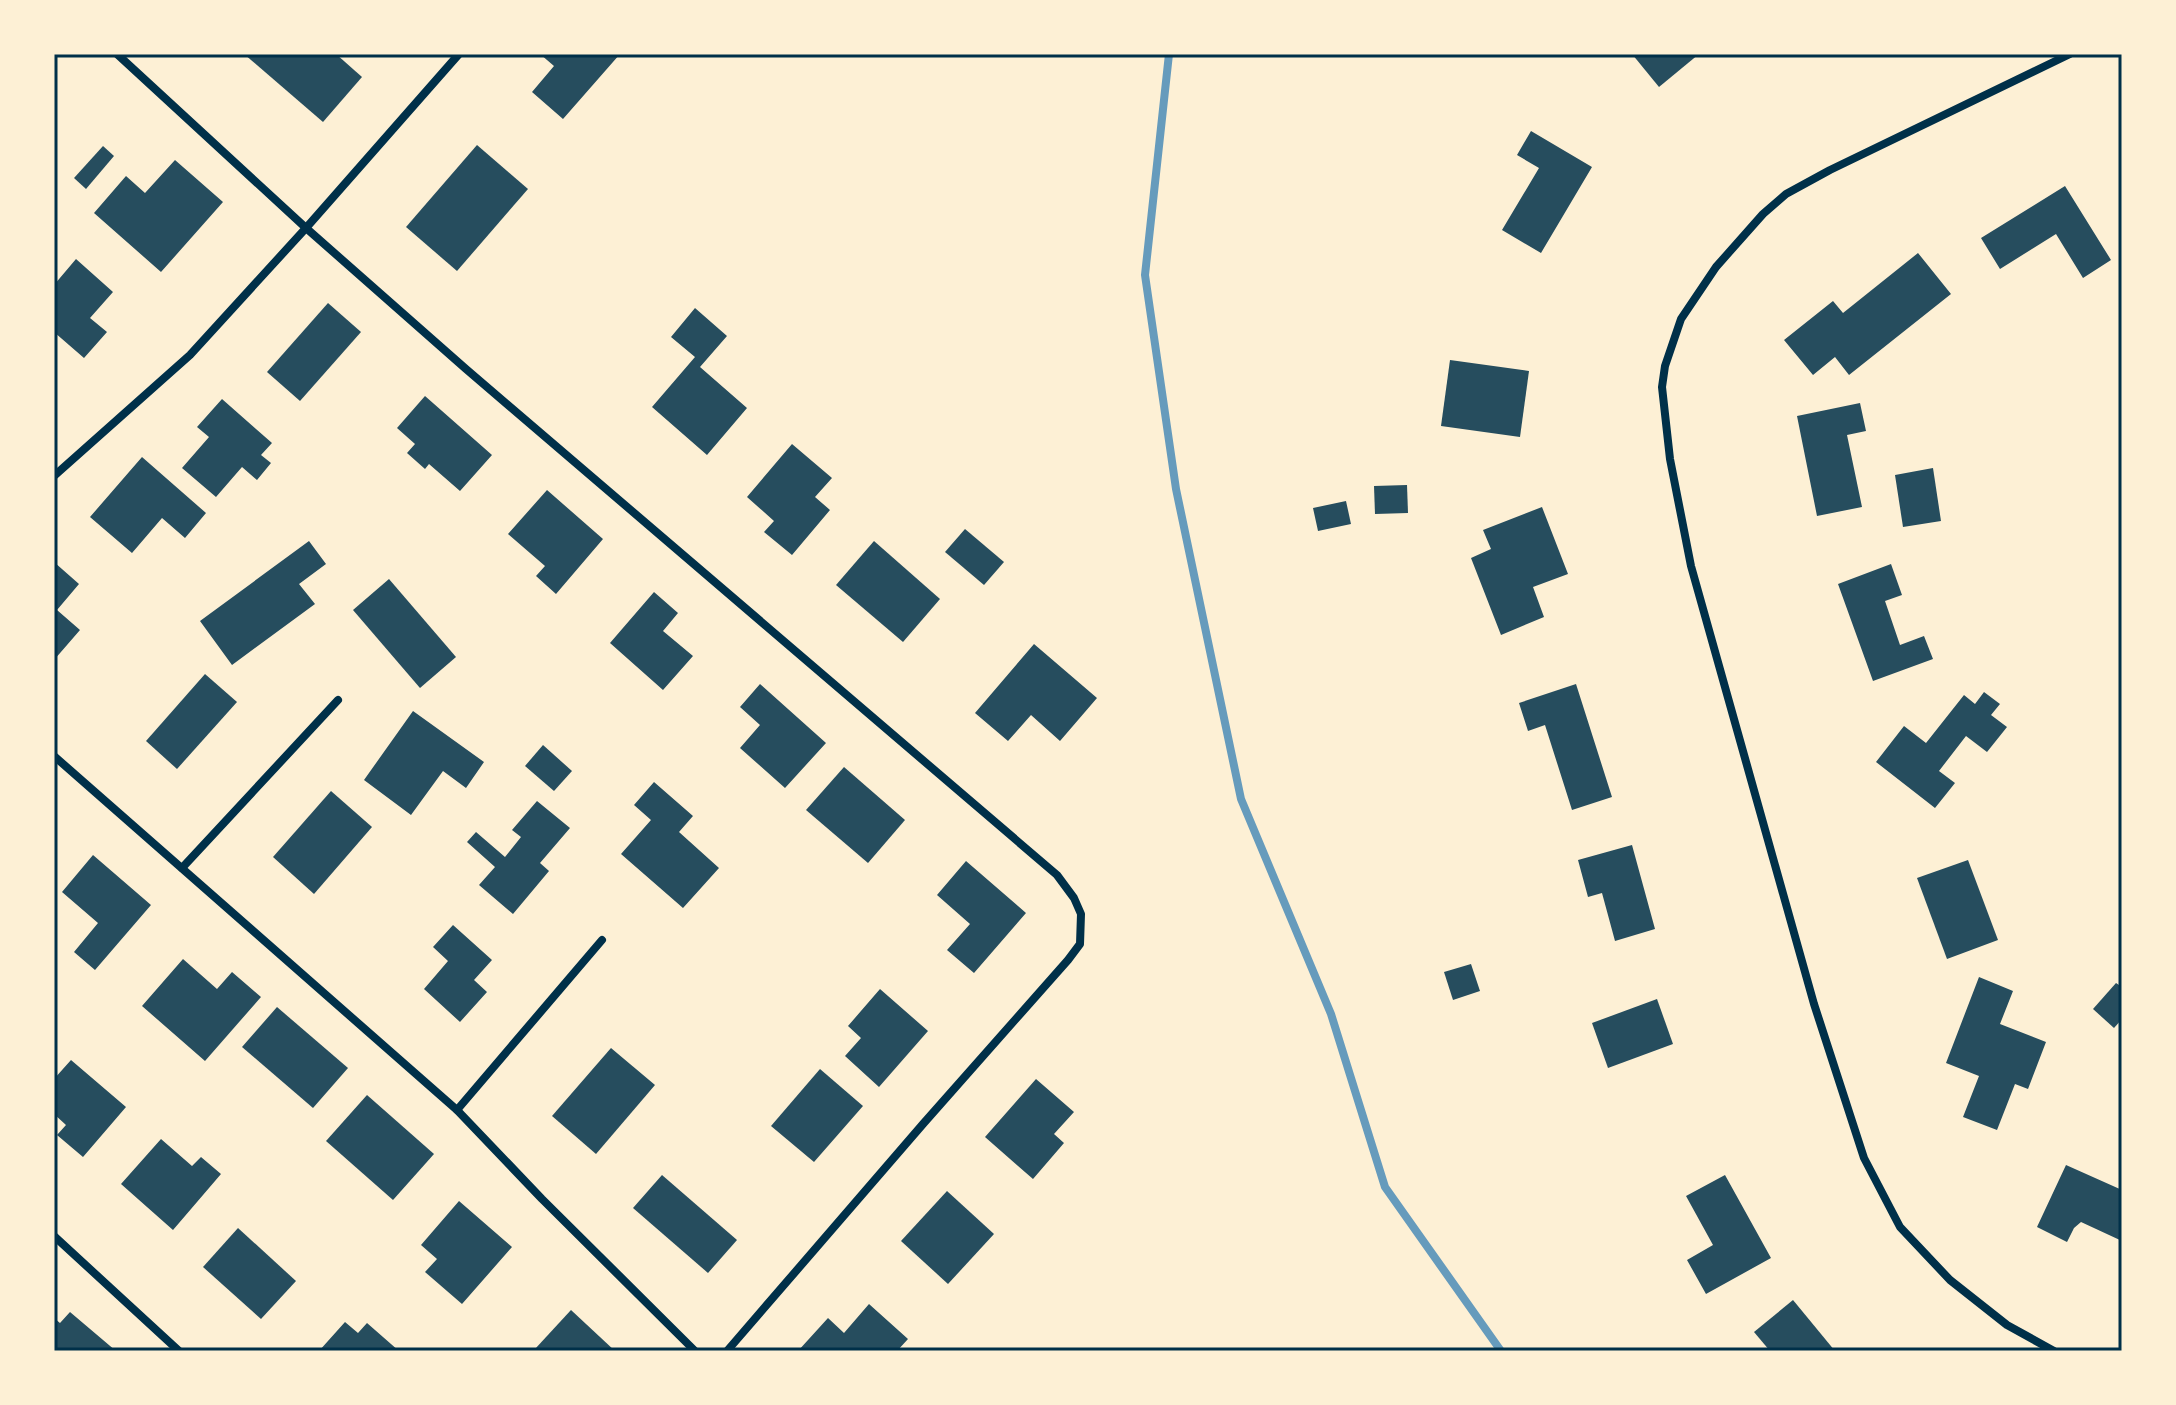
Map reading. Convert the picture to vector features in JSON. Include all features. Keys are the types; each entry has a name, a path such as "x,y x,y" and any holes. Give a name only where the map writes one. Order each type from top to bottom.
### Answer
{"street":[{"path":"117,54 306,228 466,369 1057,875 1074,898 1081,914 1080,944 1068,960 727,1351"},
{"path":"54,476 190,355 459,54"},
{"path":"2054,1351 2007,1325 1950,1280 1900,1227 1864,1158 1814,1004 1691,566 1670,459 1662,387 1665,366 1681,319 1716,267 1763,214 1786,194 2070,54"},
{"path":"182,868 338,700"},
{"path":"54,756 457,1110 695,1351"},
{"path":"457,1110 602,940"},
{"path":"54,1236 179,1351"}],"building":[{"path":"244,54 336,54 362,77 323,122"},
{"path":"540,54 620,54 563,119 532,92 554,66"},
{"path":"1632,54 1699,54 1659,87"},
{"path":"1531,131 1592,167 1541,253 1502,230 1539,168 1517,155"},
{"path":"477,145 528,189 457,271 406,227"},
{"path":"103,146 114,156 86,189 74,178"},
{"path":"175,160 223,202 161,272 94,213 126,176 145,193"},
{"path":"2065,186 2111,260 2083,278 2056,234 2000,269 1981,238"},
{"path":"1918,253 1951,294 1849,375 1835,357 1813,375 1784,340 1833,301 1843,313"},
{"path":"76,259 113,292 90,318 107,332 84,358 54,332 54,285"},
{"path":"328,303 361,332 300,401 267,372"},
{"path":"695,308 727,336 700,367 747,408 707,455 652,407 695,357 671,337"},
{"path":"1450,360 1529,371 1520,437 1441,426"},
{"path":"425,396 492,455 460,491 429,464 425,469 407,453 415,444 397,428"},
{"path":"222,399 272,443 261,455 271,463 257,480 242,467 216,497 182,468 209,437 197,427"},
{"path":"1860,403 1866,431 1847,435 1862,507 1817,516 1797,416"},
{"path":"792,444 832,478 815,497 830,510 792,555 764,532 774,521 747,497"},
{"path":"142,457 206,513 185,538 162,518 132,553 90,517"},
{"path":"1933,468 1941,521 1903,527 1895,475"},
{"path":"1407,485 1408,513 1375,514 1374,486"},
{"path":"547,490 603,539 556,594 536,576 545,566 508,534"},
{"path":"1346,501 1351,524 1318,531 1313,508"},
{"path":"1542,507 1568,574 1533,587 1544,617 1501,635 1471,558 1491,549 1483,530"},
{"path":"965,529 1004,562 984,585 945,552"},
{"path":"309,541 326,564 299,584 315,604 232,665 200,621"},
{"path":"874,541 940,599 903,642 836,585"},
{"path":"54,562 79,584 57,610 80,630 54,660"},
{"path":"1891,564 1902,595 1885,601 1900,645 1924,636 1933,659 1873,681 1838,584"},
{"path":"389,579 456,657 420,688 353,610"},
{"path":"654,592 678,613 663,631 693,656 663,690 610,643"},
{"path":"1034,644 1097,698 1060,741 1031,715 1008,741 975,713"},
{"path":"205,674 237,702 177,769 146,741"},
{"path":"760,684 826,743 785,788 740,748 760,725 740,707"},
{"path":"1576,684 1612,797 1572,810 1545,725 1528,731 1519,703"},
{"path":"1984,692 2000,704 1991,715 2007,727 1987,752 1966,736 1939,771 1955,783 1935,808 1876,762 1904,726 1926,743 1964,695 1975,704"},
{"path":"413,711 484,762 466,788 443,771 411,815 364,780"},
{"path":"543,745 572,771 554,791 525,766"},
{"path":"844,767 905,820 868,863 806,810"},
{"path":"654,782 693,816 679,832 719,868 683,908 621,854 651,820 634,805"},
{"path":"331,791 372,827 314,894 273,857"},
{"path":"537,801 570,828 540,863 549,871 513,914 479,885 495,867 467,842 476,832 505,857 521,837 512,830"},
{"path":"1632,845 1655,929 1615,941 1602,893 1588,897 1578,860"},
{"path":"93,855 151,905 95,970 74,952 98,923 62,892"},
{"path":"1968,860 1998,940 1947,959 1917,878"},
{"path":"966,861 1026,913 974,973 947,950 970,924 937,895"},
{"path":"453,925 492,960 474,980 487,992 460,1022 424,989 448,961 433,947"},
{"path":"183,959 217,989 232,972 261,997 205,1061 142,1006"},
{"path":"1471,964 1480,991 1453,1000 1444,972"},
{"path":"1979,977 2013,991 2000,1024 2046,1042 2028,1089 2015,1084 1997,1130 1963,1117 1979,1076 1946,1063"},
{"path":"2116,983 2122,987 2122,1019 2114,1028 2093,1009"},
{"path":"880,989 928,1031 879,1087 845,1056 861,1038 848,1026"},
{"path":"1657,999 1673,1044 1608,1068 1592,1023"},
{"path":"277,1007 348,1068 313,1108 242,1047"},
{"path":"611,1048 655,1085 596,1154 552,1116"},
{"path":"71,1060 126,1107 83,1157 57,1135 66,1125 54,1114 54,1079"},
{"path":"820,1069 863,1106 814,1162 771,1126"},
{"path":"1036,1079 1074,1112 1054,1134 1064,1143 1033,1179 985,1137"},
{"path":"367,1095 434,1154 393,1200 326,1141"},
{"path":"161,1139 192,1166 201,1157 221,1174 173,1230 121,1184"},
{"path":"2066,1165 2122,1190 2122,1241 2081,1222 2067,1242 2037,1227"},
{"path":"662,1175 737,1240 708,1273 633,1208"},
{"path":"1725,1175 1771,1258 1706,1294 1687,1260 1713,1245 1686,1196"},
{"path":"947,1191 994,1234 948,1284 901,1241"},
{"path":"459,1201 512,1247 462,1304 425,1272 437,1259 421,1245"},
{"path":"238,1228 296,1281 261,1319 203,1267"},
{"path":"1793,1300 1835,1351 1770,1351 1754,1332"},
{"path":"869,1304 908,1339 897,1351 798,1351 828,1318 844,1333"},
{"path":"571,1310 615,1351 535,1349"},
{"path":"70,1312 116,1351 54,1351 54,1318 60,1323"},
{"path":"345,1322 358,1333 367,1323 399,1351 319,1351"}],"waterway":[{"path":"1169,54 1145,275 1176,489 1241,799 1331,1014 1385,1187 1501,1351"}]}
